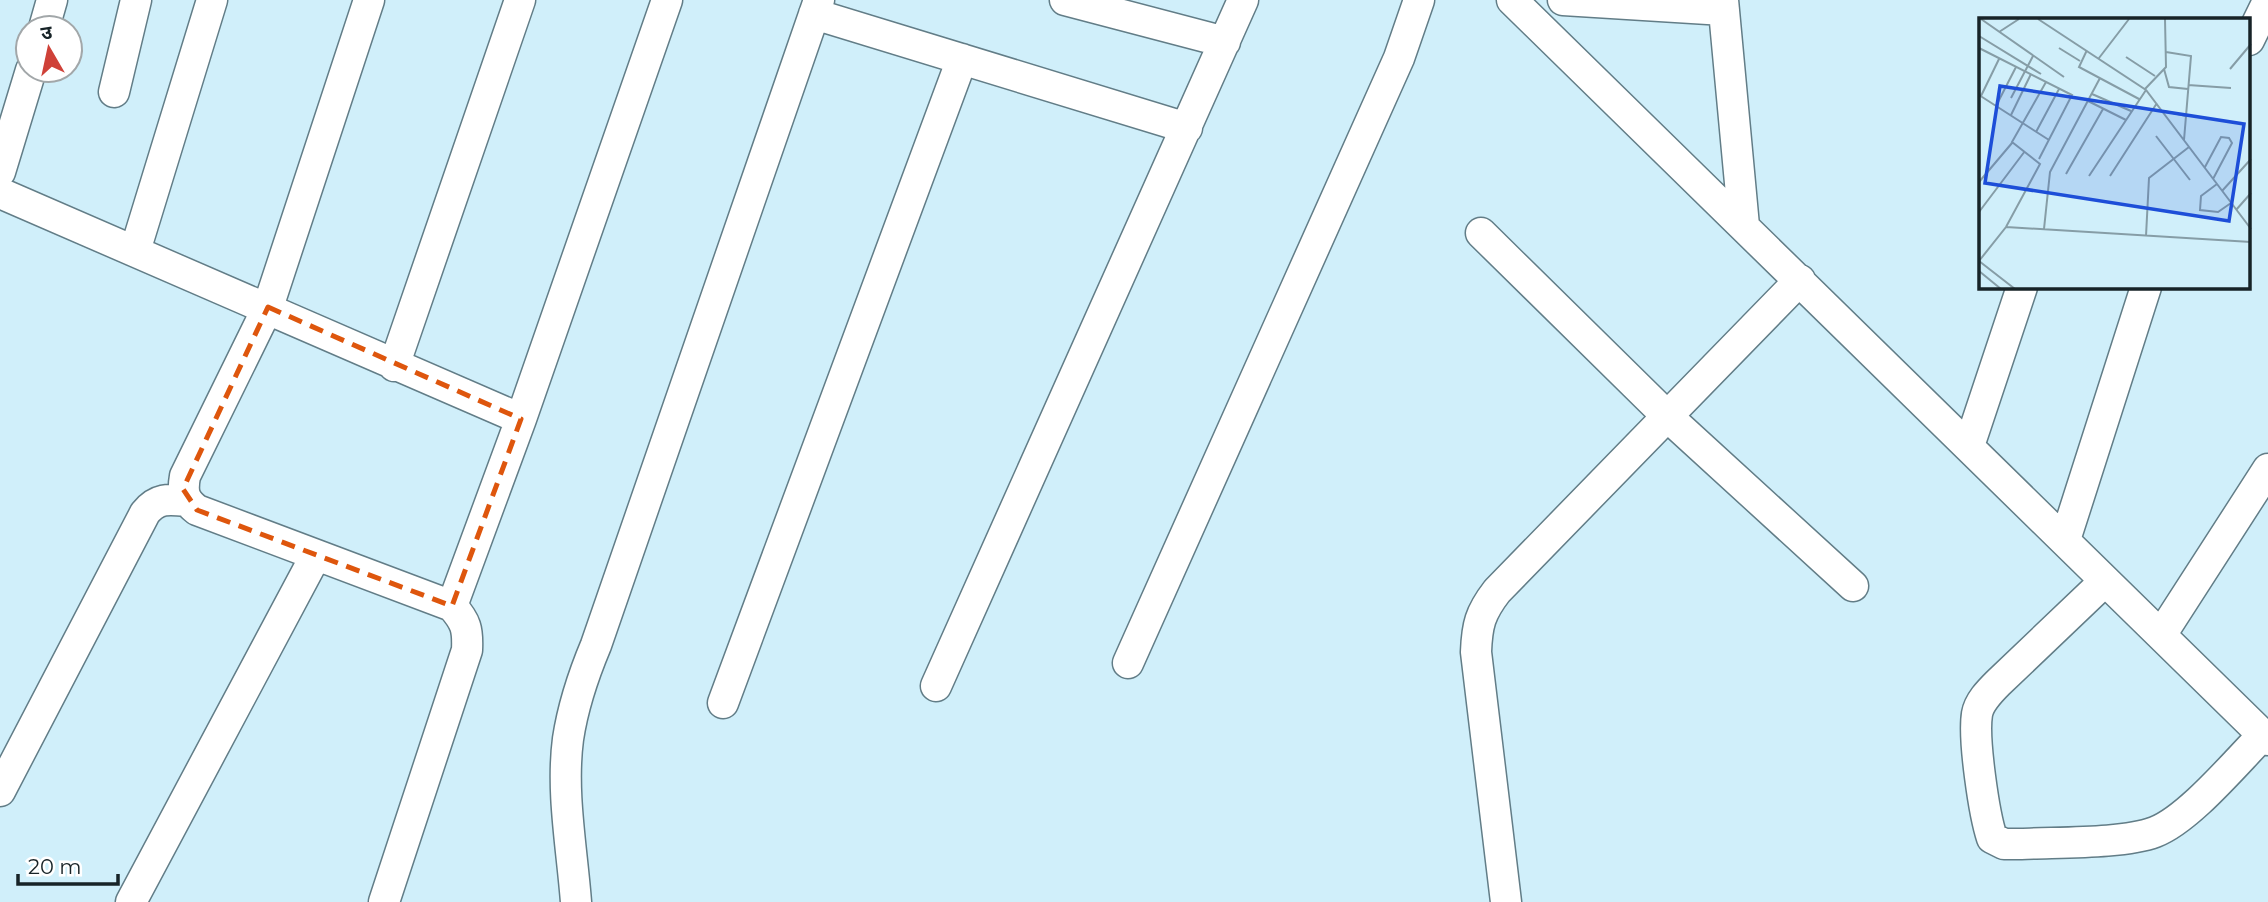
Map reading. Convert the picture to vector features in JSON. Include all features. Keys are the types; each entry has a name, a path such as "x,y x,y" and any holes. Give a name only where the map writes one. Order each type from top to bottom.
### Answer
{"street":[{"path":"114,92 136,0"},
{"path":"135,251 212,0"},
{"path":"186,501 183,489 185,476 268,307 369,0"},
{"path":"394,366 520,0"},
{"path":"452,606 521,419 667,0"},
{"path":"1065,0 1225,42"},
{"path":"936,686 1243,0"},
{"path":"1128,663 1399,58 1419,0"},
{"path":"1512,0 1800,279 2265,737 2173,823 2155,832 2134,838 2004,844 1992,838 1988,823 1977,712 1984,698 1998,683 2105,580"},
{"path":"1563,0 1724,5 1744,226"},
{"path":"2250,38 2268,1"},
{"path":"576,902 567,769 568,740 581,681 605,619 817,7 962,59 1187,128"},
{"path":"723,703 962,59"},
{"path":"0,172 27,84"},
{"path":"0,193 521,419"},
{"path":"1481,233 1667,416 1853,586"},
{"path":"1506,902 1476,652 1477,628 1484,608 1800,279"},
{"path":"1969,446 2021,289"},
{"path":"2065,540 2145,289"},
{"path":"2161,635 2268,469"},
{"path":"0,792 145,513 152,504 165,499 186,501 197,510 452,606 462,617 468,631 467,650 384,902"},
{"path":"131,902 316,555"}],"highlighted area":[{"path":"268,307 521,419 452,606 197,510 183,489"}]}
